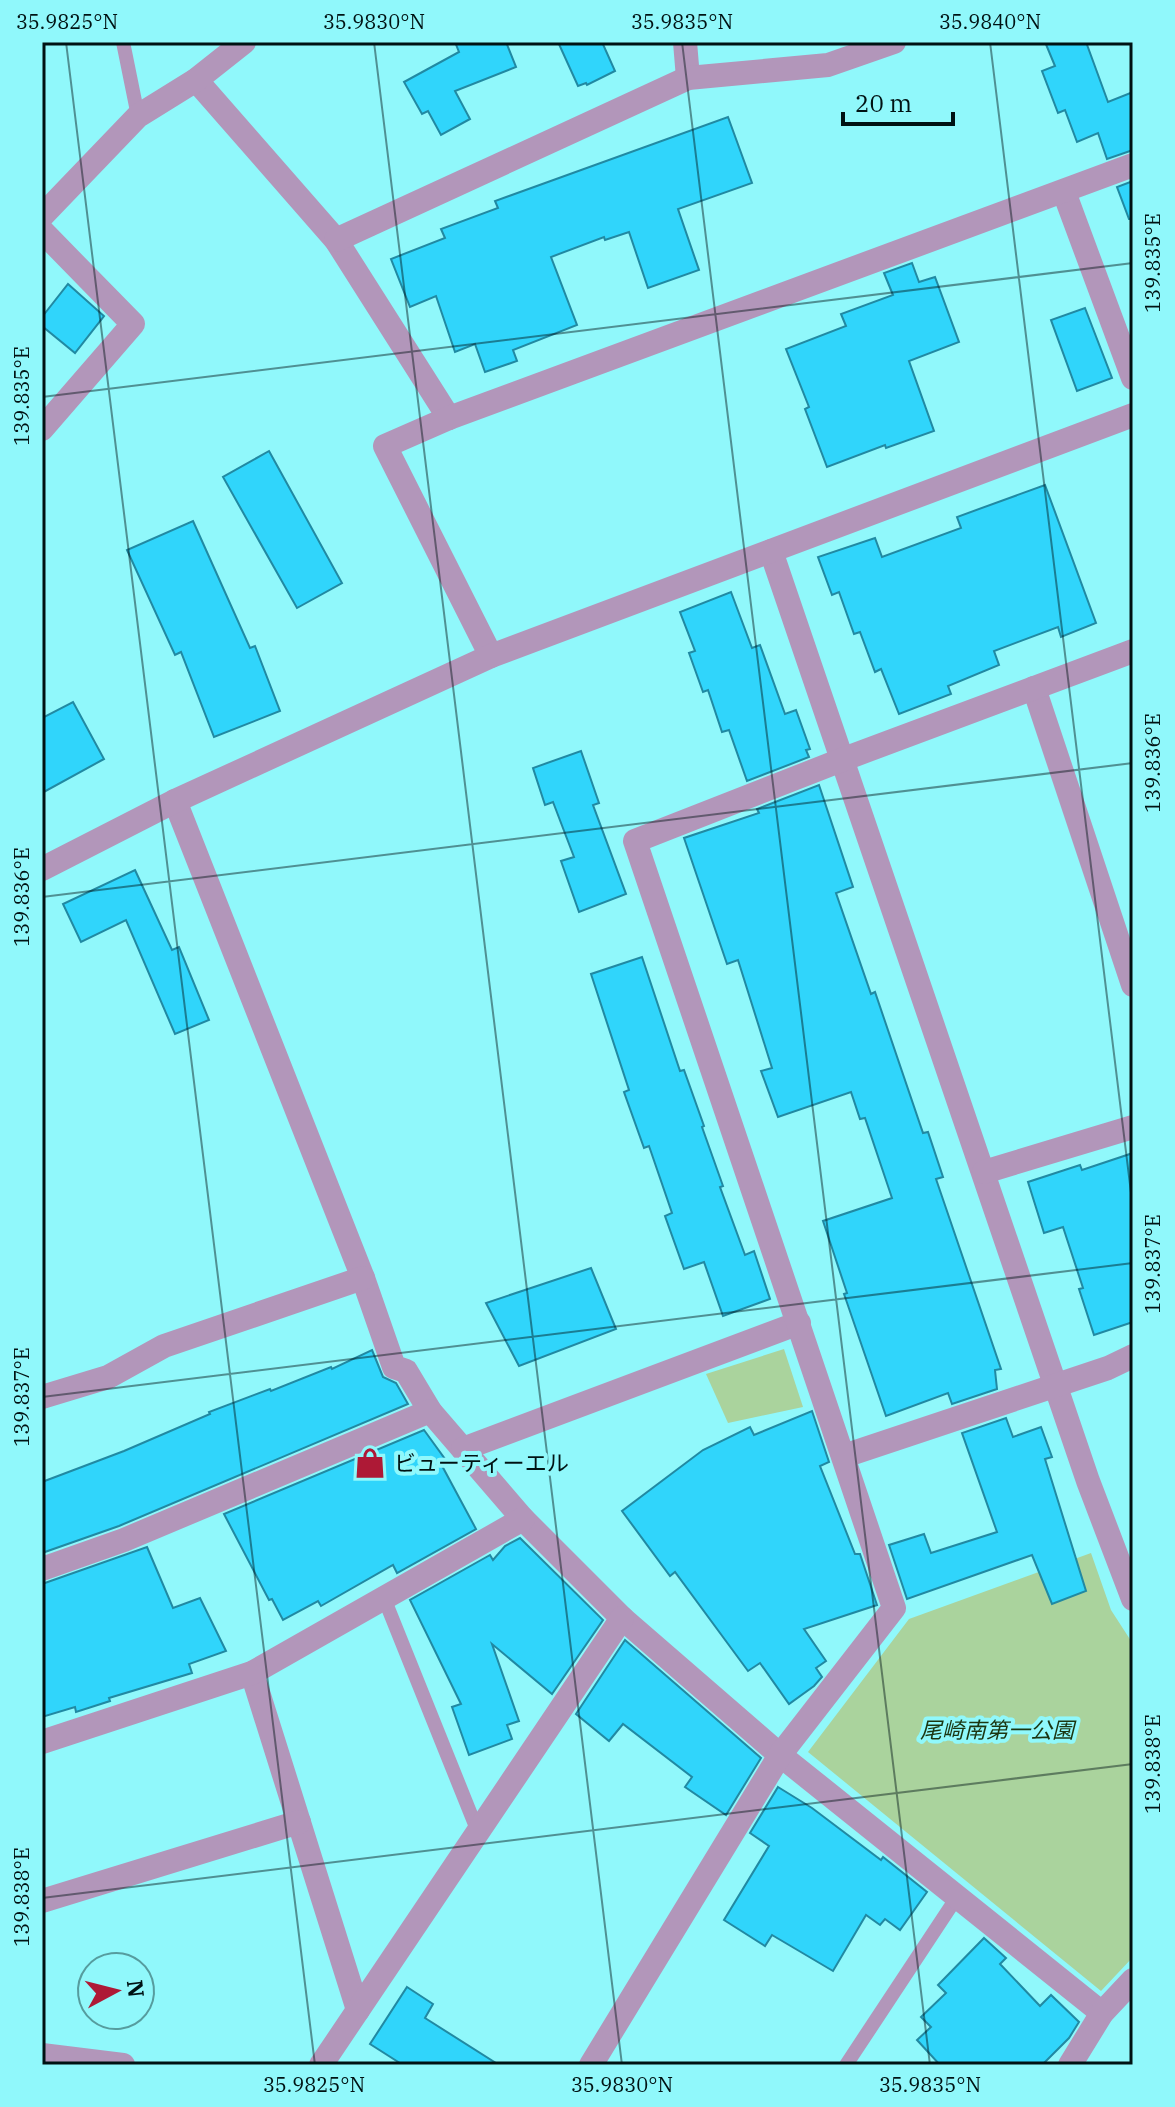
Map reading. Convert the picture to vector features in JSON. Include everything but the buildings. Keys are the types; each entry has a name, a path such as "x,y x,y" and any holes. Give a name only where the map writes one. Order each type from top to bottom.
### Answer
{"street":[{"path":"42,216 138,116 196,80 244,42"},
{"path":"685,42 688,78"},
{"path":"336,240 688,78 828,65 894,42"},
{"path":"196,80 336,240 449,418"},
{"path":"491,656 385,446 449,418 1133,165"},
{"path":"1064,192 1133,378"},
{"path":"42,231 133,324 42,429"},
{"path":"42,869 175,801 491,656 1133,415"},
{"path":"771,551 1088,1481 1133,1599"},
{"path":"591,2065 780,1755 894,1608 635,841 1133,651"},
{"path":"1034,688 1133,985"},
{"path":"175,801 363,1278 394,1367 406,1371 430,1411 523,1519 622,1618 780,1755 1102,2013"},
{"path":"984,1172 1133,1127"},
{"path":"42,1397 108,1377 164,1346 363,1278"},
{"path":"463,1449 799,1323"},
{"path":"844,1456 1108,1368 1133,1356"},
{"path":"42,1569 124,1540 430,1411"},
{"path":"42,1742 252,1673 523,1519"},
{"path":"321,2065 622,1618"},
{"path":"252,1673 358,2010"},
{"path":"42,1901 299,1822"},
{"path":"1070,2065 1102,2013 1133,1980"},
{"path":"42,2055 123,2065"}],"lane":[{"path":"123,42 138,116"},
{"path":"384,1598 478,1832"},
{"path":"846,2065 957,1897"}],"green space":[{"path":"784,1349 803,1407 728,1423 706,1374"},
{"name":"尾崎南第一公園","path":"1091,1553 1111,1610 1133,1644 1133,1957 1101,1991 808,1752 909,1619"}],"place":[{"name":"ビューティーエル","path":"370,1463"}]}
